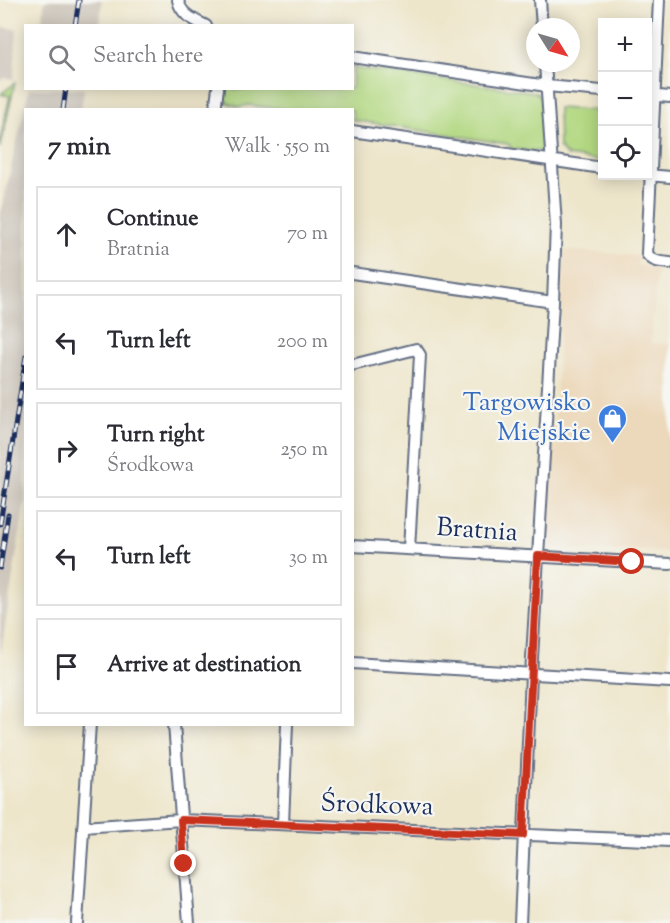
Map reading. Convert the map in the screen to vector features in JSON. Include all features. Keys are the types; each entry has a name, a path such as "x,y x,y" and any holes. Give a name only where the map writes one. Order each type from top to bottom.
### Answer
{"street":[{"path":"178,0 180,8 186,14 203,24"},
{"path":"540,0 541,18"},
{"path":"652,84 659,0"},
{"path":"354,57 547,86 598,91"},
{"path":"520,923 556,225 546,72"},
{"path":"215,108 218,90"},
{"path":"652,96 670,97"},
{"path":"354,131 598,167"},
{"path":"652,175 670,177"},
{"path":"650,180 647,254 657,262 670,263"},
{"path":"354,273 553,302"},
{"path":"354,364 416,349 420,354 409,549"},
{"name":"Bratnia","path":"354,546 670,564"},
{"path":"354,663 531,675 670,681"},
{"path":"77,923 90,726"},
{"path":"174,726 189,923"},
{"path":"283,824 287,726"},
{"name":"Środkowa","path":"83,827 181,820 670,841"}],"shaded area":[{"path":"45,0 102,0 100,24 41,24"},
{"path":"0,27 17,29 14,79 4,78 0,81"},
{"path":"29,90 84,90 81,108 25,108"},
{"path":"24,111 24,507 0,657 0,216"},
{"name":"Targowisko Miejskie","path":"564,250 639,256 638,265 657,269 651,343 670,344 670,552 553,548 548,542"}],"green space":[{"path":"354,68 534,92 541,98 546,147 543,152 512,149 508,144 354,120 354,108 274,108 249,105 239,107 228,103 225,99 227,90 354,90"},
{"path":"15,83 0,148 10,96 1,94"},
{"path":"558,108 598,111 598,160 567,156 559,147"}],"railway":[{"path":"75,24 79,0"},
{"path":"63,108 66,90"},
{"path":"0,524 24,369"},
{"path":"0,568 8,514"}],"place":[{"name":"Targowisko Miejskie","path":"612,444"}],"route":[{"path":"184,864 181,820 523,835 538,556 632,562"}]}
